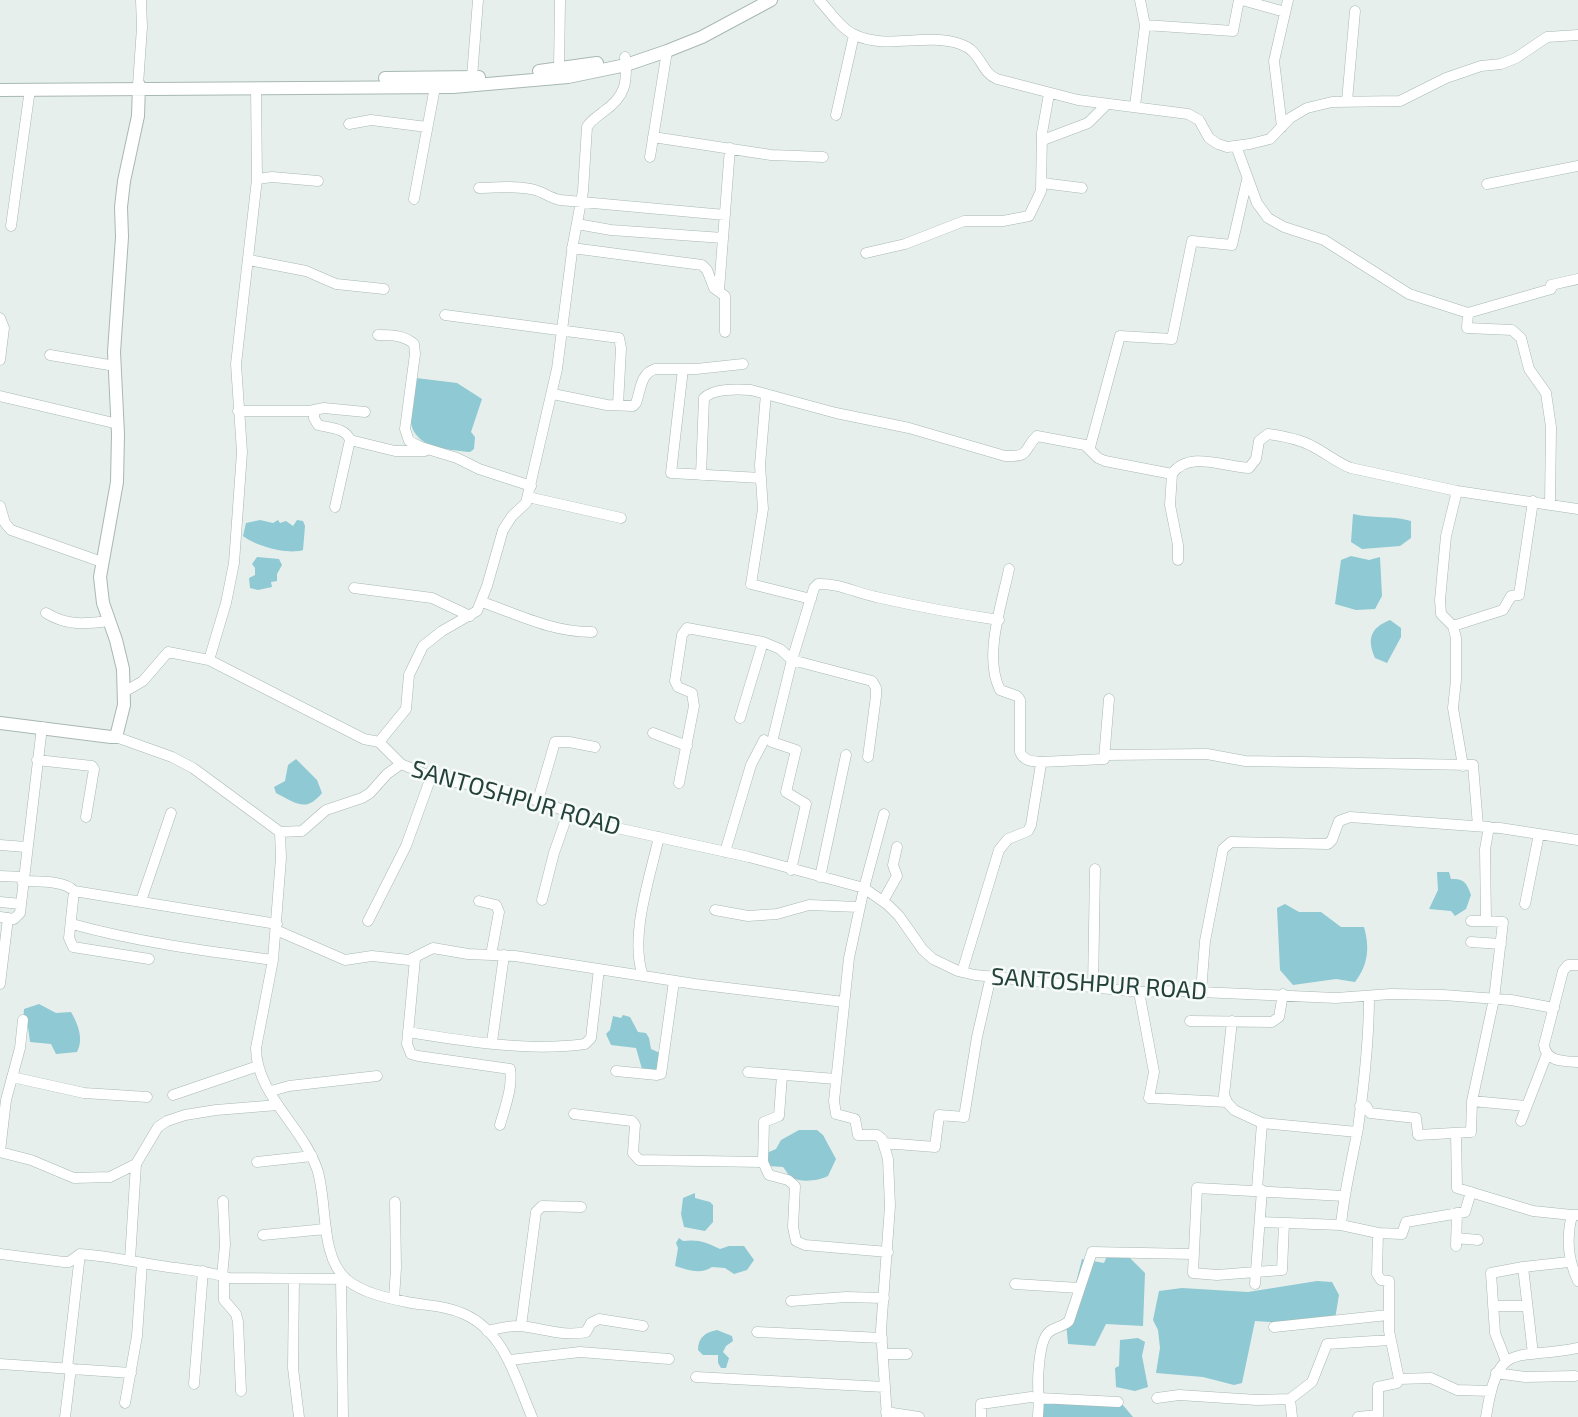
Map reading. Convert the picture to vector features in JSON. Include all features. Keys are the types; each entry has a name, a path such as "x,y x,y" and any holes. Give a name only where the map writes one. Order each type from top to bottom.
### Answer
{"street":[{"path":"116,737 124,705 121,657 100,592 102,562 117,482 115,366 122,194 138,116 141,0"},
{"path":"472,77 478,0"},
{"path":"559,69 560,0"},
{"path":"0,90 472,77 559,69 625,61 688,34 755,0"},
{"path":"0,83 256,89 330,86 435,87 568,77 667,51 702,37 771,0"},
{"path":"819,0 854,35 889,41 928,39 961,44 975,51 992,77 1049,94 1194,116 1213,141 1222,146 1270,139 1290,118 1307,108 1347,101 1400,101 1452,75 1516,58 1546,37 1578,35"},
{"path":"1136,107 1145,25 1140,0"},
{"path":"1145,25 1233,31 1240,0 1285,12"},
{"path":"1282,127 1274,61 1288,0"},
{"path":"1347,101 1355,10"},
{"path":"836,115 854,35"},
{"path":"650,157 667,51"},
{"path":"379,742 406,709 409,675 423,646 442,631 477,611 503,530 512,516 526,503 553,394 572,248 581,201 587,127 590,121 620,97 624,89 625,61"},
{"path":"414,199 435,87"},
{"path":"11,226 30,89"},
{"path":"209,660 226,603 234,563 242,453 236,364 257,179 256,89"},
{"path":"866,253 905,244 964,221 1003,221 1029,216 1041,191 1042,133 1049,94"},
{"path":"1043,140 1088,123 1107,103"},
{"path":"349,124 371,120 427,128"},
{"path":"653,137 771,155 823,157"},
{"path":"1236,146 1257,202 1268,218 1284,227 1324,240 1409,293 1468,313 1578,279"},
{"path":"719,290 730,148"},
{"path":"1487,184 1578,166"},
{"path":"257,179 272,177 318,181"},
{"path":"1090,447 1120,336 1172,339 1192,241 1232,245 1247,179"},
{"path":"1042,183 1082,188"},
{"path":"479,188 524,188 560,200 725,215"},
{"path":"577,224 611,230 723,238"},
{"path":"572,248 697,263 707,270 714,288 725,296 725,332"},
{"path":"249,260 306,271 336,284 384,289"},
{"path":"1468,313 1467,328 1512,330 1521,338 1530,369 1546,393 1551,427 1550,504"},
{"path":"445,315 619,338 622,341 618,405"},
{"path":"0,318 4,328 0,360"},
{"path":"378,335 396,335 414,344 405,435 414,444 457,458 529,492 621,518"},
{"path":"50,355 115,366"},
{"path":"553,394 618,405 636,403 645,375 649,371 743,364"},
{"path":"683,369 670,473 761,478"},
{"path":"701,475 703,407 707,394 741,390 909,428 1005,456 1020,456 1025,453 1037,436 1085,444 1098,458 1105,461 1172,474"},
{"path":"766,394 761,478 763,509 751,584 811,598"},
{"path":"0,396 118,425"},
{"path":"238,411 280,412 333,408 365,412"},
{"path":"314,410 318,425 347,433 350,440 335,507"},
{"path":"1178,560 1178,545 1170,505 1172,474 1183,462 1193,460 1249,468 1256,459 1259,441 1268,434 1305,443 1351,468 1457,491 1578,509"},
{"path":"350,440 394,451 434,452"},
{"path":"1457,491 1446,536 1440,600 1441,614 1453,626 1456,638 1453,708 1463,766"},
{"path":"1453,626 1503,610 1511,596 1518,595 1533,501"},
{"path":"0,506 5,523 11,530 102,562"},
{"path":"1009,569 992,657 997,685 1002,692 1017,696 1020,700 1022,757 1041,762 1100,760 1105,755 1110,699"},
{"path":"791,870 806,804 786,792 796,750 772,742 792,660 814,588 818,584 846,587 868,595 999,620"},
{"path":"354,588 432,598 470,616"},
{"path":"482,602 552,628 592,632"},
{"path":"46,613 77,625 109,621"},
{"path":"679,783 693,697 688,691 678,687 675,681 683,631 692,628 763,642 780,649 792,660 875,684 876,696 868,757"},
{"path":"740,718 763,642"},
{"path":"0,723 116,737 172,757 193,768 280,832 302,831 327,810 362,798 401,764 379,742 364,739 209,660 168,652 143,681 124,692"},
{"path":"0,984 4,918 17,918 21,904 42,727"},
{"path":"653,733 687,746"},
{"path":"725,852 751,765 764,740"},
{"path":"538,800 555,742 595,747"},
{"path":"1105,755 1207,754 1245,761 1473,765 1485,849 1486,921"},
{"path":"820,877 846,755"},
{"path":"37,760 92,766 86,817"},
{"path":"962,972 999,850 1008,839 1028,831 1031,825 1041,762"},
{"name":"SANTOSHPUR ROAD","path":"401,764 431,777 538,800 607,826 725,852 864,888 900,916 923,950 933,959 962,972 1139,992 1283,994 1336,998 1391,994 1494,999 1554,1008"},
{"path":"368,921 406,846 431,777"},
{"path":"141,901 171,813"},
{"path":"542,900 568,813"},
{"path":"884,814 859,907 849,958 834,1101 836,1114 853,1117 858,1135 877,1135 884,1143 888,1159 890,1194 882,1338 887,1415 919,1417"},
{"path":"1201,992 1205,941 1226,844 1328,844 1339,821 1350,817 1483,827 1578,839"},
{"path":"280,832 281,858 273,960 256,1048 258,1066 278,1105 312,1156 320,1183 331,1254 343,1279 343,1417"},
{"path":"1525,904 1539,834"},
{"path":"643,976 639,964 639,920 659,837"},
{"path":"0,845 26,847"},
{"path":"883,901 897,876 892,865 897,846"},
{"path":"1093,988 1095,869"},
{"path":"0,876 64,885 74,891 276,927 345,960 372,956 409,960 433,948 468,954 504,955 674,981 844,1002"},
{"path":"74,891 69,938 73,947 149,959"},
{"path":"479,901 496,905 499,912 491,955"},
{"path":"0,902 21,904"},
{"path":"715,910 748,916 777,914 809,905 859,907"},
{"path":"1360,1106 1366,1106 1370,1113 1416,1118 1418,1135 1471,1132 1472,1101 1494,999 1503,922 1471,920"},
{"path":"72,924 153,942 273,960"},
{"path":"1471,942 1501,944"},
{"path":"492,1042 504,955"},
{"path":"415,959 407,1044 411,1054 510,1069 507,1102 500,1125"},
{"path":"1521,1121 1547,1054 1544,1045 1565,967 1578,965"},
{"path":"408,1032 492,1042 573,1046 589,1042 599,969"},
{"path":"884,1143 935,1147 939,1115 964,1117 990,976"},
{"path":"615,1071 657,1075 661,1073 674,981"},
{"path":"1139,992 1154,1072 1149,1098 1227,1102"},
{"path":"1191,1021 1277,1020 1283,994"},
{"path":"1341,1225 1344,1195 1357,1132 1369,1024 1369,997"},
{"path":"23,1020 20,1048 6,1100 0,1152 31,1160 74,1178 110,1177 136,1164"},
{"path":"1232,1021 1224,1084 1227,1102 1234,1110 1262,1123 1357,1132"},
{"path":"1547,1054 1561,1060 1578,1062"},
{"path":"173,1095 258,1066"},
{"path":"748,1072 836,1079"},
{"path":"782,1075 779,1116 764,1122 763,1162 769,1175 788,1180 795,1186 793,1227 796,1241 805,1245 888,1252"},
{"path":"271,1091 289,1086 377,1076"},
{"path":"12,1077 84,1093 147,1097"},
{"path":"1472,1101 1526,1105"},
{"path":"130,1260 136,1164 158,1128 167,1121 216,1110 278,1105"},
{"path":"574,1114 632,1121 635,1125 633,1153 639,1160 763,1162"},
{"path":"1255,1284 1260,1222 1262,1123"},
{"path":"1456,1133 1457,1188 1533,1210 1575,1215 1573,1267 1578,1281"},
{"path":"257,1163 312,1156"},
{"path":"1284,1223 1282,1270 1217,1275 1193,1273 1197,1188 1344,1195"},
{"path":"1260,1222 1341,1225 1378,1233 1402,1234 1406,1222 1465,1212 1471,1192"},
{"path":"222,1201 225,1245 224,1300 236,1314 241,1391"},
{"path":"394,1299 395,1202"},
{"path":"521,1326 536,1212 542,1206 581,1207"},
{"path":"1457,1213 1456,1242 1478,1240"},
{"path":"263,1235 326,1229"},
{"path":"1358,1417 1378,1415 1378,1387 1397,1383 1399,1378 1390,1340 1389,1281 1381,1280 1377,1274 1378,1233"},
{"path":"1038,1417 1037,1384 1043,1343 1046,1334 1069,1321 1089,1256 1096,1251 1193,1254"},
{"path":"0,1254 64,1262 69,1262 80,1254 223,1276 343,1279 372,1293 465,1314 487,1331 510,1360 533,1417"},
{"path":"65,1417 80,1254"},
{"path":"125,1403 140,1315 142,1263"},
{"path":"1506,1361 1495,1333 1490,1273 1523,1267 1573,1267"},
{"path":"1523,1267 1533,1354"},
{"path":"194,1384 203,1271"},
{"path":"294,1279 293,1368 299,1417"},
{"path":"1015,1284 1079,1288"},
{"path":"792,1301 846,1297 884,1298"},
{"path":"1493,1306 1527,1306"},
{"path":"1274,1326 1388,1315"},
{"path":"584,1352 586,1332 591,1323 599,1319 643,1326"},
{"path":"487,1331 521,1326 558,1333 586,1332"},
{"path":"757,1332 882,1338"},
{"path":"1157,1398 1179,1395 1290,1399 1312,1382 1327,1344 1390,1340"},
{"path":"1486,1417 1496,1373 1506,1361 1578,1348"},
{"path":"510,1360 543,1354 584,1352 669,1359"},
{"path":"883,1354 907,1354"},
{"path":"0,1364 131,1373"},
{"path":"1496,1373 1525,1377 1575,1376"},
{"path":"696,1377 885,1387"},
{"path":"1399,1378 1431,1378 1457,1390 1491,1391"},
{"path":"981,1417 981,1404 1039,1398 1118,1402"},
{"path":"1290,1399 1292,1417"}],"water":[{"path":"416,378 457,383 482,399 471,432 475,437 474,449 470,452 436,447 421,440 416,434 411,415"},
{"path":"1353,514 1411,521 1411,538 1400,546 1362,549 1351,542"},
{"path":"260,520 273,523 278,520 280,523 286,521 293,526 297,520 303,521 303,550 272,549 243,536 246,523"},
{"path":"1351,556 1369,560 1380,557 1382,596 1375,609 1356,610 1335,604 1341,560"},
{"path":"257,557 279,559 282,565 277,581 271,582 272,587 258,590 250,588 249,578 255,575 252,564"},
{"path":"1390,620 1401,628 1401,637 1387,663 1375,658 1371,640 1374,631"},
{"path":"296,759 317,780 322,793 311,803 295,803 276,793 274,787 285,781 288,765"},
{"path":"1437,872 1449,872 1451,879 1462,880 1470,891 1466,909 1455,916 1451,911 1429,909 1438,890"},
{"path":"1285,904 1299,912 1321,912 1341,927 1364,927 1367,956 1355,982 1336,979 1293,985 1280,970 1277,908"},
{"path":"39,1004 56,1013 71,1012 79,1032 77,1052 56,1054 51,1044 30,1042 28,1027 23,1025 24,1009"},
{"path":"623,1015 630,1017 638,1032 646,1033 651,1049 660,1053 660,1068 655,1072 642,1069 636,1048 611,1045 606,1034 610,1030 613,1016 621,1018"},
{"path":"799,1130 817,1130 823,1135 836,1159 828,1176 804,1181 791,1177 783,1167 768,1166 764,1154 776,1149 781,1140"},
{"path":"695,1193 695,1198 713,1205 713,1222 705,1231 684,1227 681,1214 683,1198"},
{"path":"679,1238 720,1249 744,1246 754,1260 747,1270 734,1274 725,1268 712,1267 698,1271 685,1269 675,1266 678,1248 676,1243"},
{"path":"1107,1256 1130,1258 1145,1273 1143,1326 1106,1324 1095,1346 1068,1344 1066,1322 1082,1259 1104,1263"},
{"path":"1317,1281 1332,1282 1339,1295 1335,1319 1300,1324 1255,1321 1242,1383 1234,1385 1203,1377 1156,1373 1160,1348 1158,1330 1153,1320 1159,1291 1182,1288 1248,1292"},
{"path":"717,1330 732,1336 733,1341 723,1352 729,1358 726,1368 721,1368 718,1355 703,1355 698,1350 703,1336"},
{"path":"1138,1338 1145,1342 1142,1356 1148,1387 1135,1391 1116,1387 1115,1368 1119,1366 1120,1340"},
{"path":"1042,1400 1122,1404 1133,1417 1042,1417"}]}
